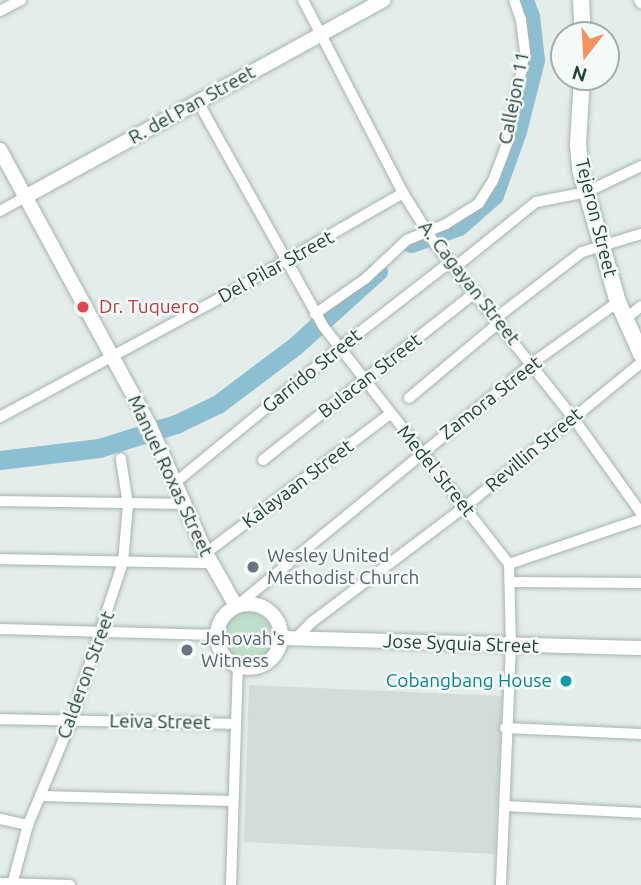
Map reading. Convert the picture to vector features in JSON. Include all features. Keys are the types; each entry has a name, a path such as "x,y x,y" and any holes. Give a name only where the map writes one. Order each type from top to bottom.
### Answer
{"main road":[{"path":"581,0 582,21"},
{"name":"Tejeron Street","path":"581,91 578,144 580,169 618,302 641,354"}],"street":[{"path":"0,11 21,0"},
{"name":"A. Cagayan Street","path":"303,0 403,193 435,244 476,292 574,419 641,513"},
{"name":"R. del Pan Street","path":"0,211 384,0"},
{"name":"Callejon 11","path":"318,319 407,240 446,224 479,203 493,181 508,141 525,52 522,20 514,0"},
{"name":"Medel Street","path":"198,102 285,261 338,349 466,506 509,564 512,582 511,645 505,728 501,885"},
{"name":"Manuel Roxas Street","path":"0,150 150,426 209,558 237,605"},
{"name":"Garrido Street","path":"176,482 338,349 536,202 587,192 641,166"},
{"name":"Del Pilar Street","path":"0,417 285,261 403,193"},
{"path":"409,398 498,320 582,252 641,233"},
{"name":"Bulacan Street","path":"263,460 476,292"},
{"name":"Zamora Street","path":"237,605 531,364 618,302"},
{"path":"624,320 641,306"},
{"name":"Revillin Street","path":"288,639 466,506 574,419 603,391 641,363"},
{"name":"Kalayaan Street","path":"209,558 390,414"},
{"name":"Calderon Street","path":"8,884 28,825 71,721 123,562 128,505 121,459"},
{"path":"0,501 185,504"},
{"path":"509,564 641,519"},
{"path":"0,559 123,562 209,558"},
{"path":"512,582 641,583"},
{"path":"254,603 268,609 288,639 267,663 247,668 238,666 221,652 216,635 222,617 237,605 254,603"},
{"path":"0,629 216,635"},
{"name":"Jose Syquia Street","path":"288,639 641,648"},
{"path":"230,885 238,666"},
{"name":"Leiva Street","path":"0,719 236,724"},
{"path":"505,728 641,734"},
{"path":"40,796 233,801"},
{"path":"505,806 641,813"},
{"path":"0,819 28,825"},
{"path":"8,884 70,885"}],"shaded area":[{"path":"249,685 502,696 495,854 244,842"}],"green space":[{"path":"248,612 266,619 273,637 266,655 248,662 230,655 223,637 230,619"}],"waterway":[{"path":"411,243 459,226 494,195 517,131 535,60 530,16 524,0"},
{"path":"0,460 99,448 176,424 218,404 295,346 378,271"}],"place":[{"name":"Dr. Tuquero","path":"83,307"},
{"name":"Wesley United Methodist Church","path":"253,567"},
{"name":"Jehovah's Witness","path":"187,650"},
{"name":"Cobangbang House","path":"566,681"}]}
